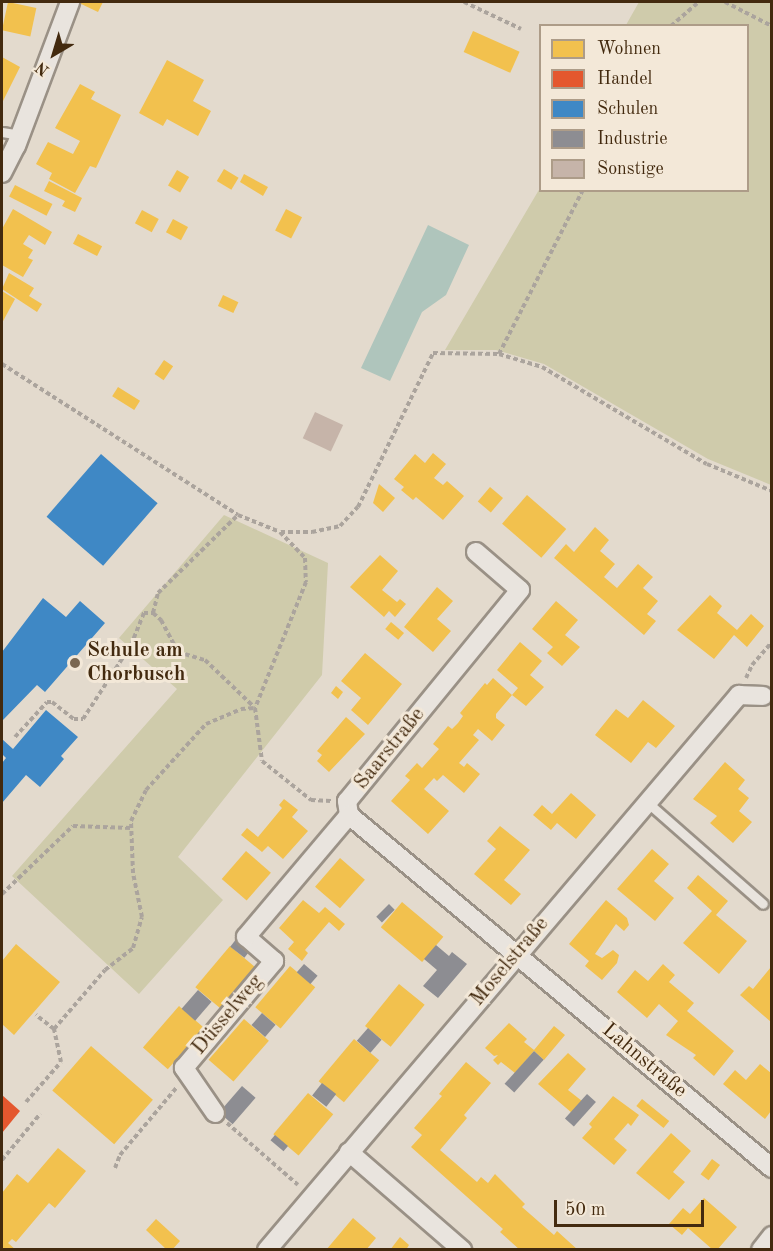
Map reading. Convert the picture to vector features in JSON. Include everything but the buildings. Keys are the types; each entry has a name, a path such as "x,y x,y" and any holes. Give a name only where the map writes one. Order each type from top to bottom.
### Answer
{"street":[{"path":"2,173 21,135 70,2"},
{"name":"Saarstraße","path":"477,552 520,590 348,808 518,953"},
{"path":"739,695 763,696"},
{"name":"Moselstraße","path":"267,1250 739,695"},
{"name":"Düsselweg","path":"215,1113 184,1068 274,960 246,937 348,808"},
{"name":"Lahnstraße","path":"518,953 771,1168"},
{"path":"349,1152 462,1250"}],"lane":[{"path":"2,132 21,135"},
{"path":"647,802 764,904"}],"path":[{"path":"464,2 521,29"},
{"path":"673,24 699,2"},
{"path":"725,2 771,26"},
{"path":"499,354 582,192"},
{"path":"2,364 238,515 280,532 312,532 340,526 358,507 433,353 499,354 542,367 706,464 771,491"},
{"path":"153,613 158,593 238,515"},
{"path":"280,532 305,558 306,582 255,708 262,761 310,800 348,808"},
{"path":"15,737 47,702 52,702 74,719 83,719 131,645 144,613 153,613 161,620 178,652 205,660 255,708"},
{"path":"739,695 752,665 771,642"},
{"path":"54,1029 105,970 133,948 142,917 133,873 131,821 146,790 206,724 241,709 255,708"},
{"path":"2,894 73,826 132,828"},
{"path":"26,1102 61,1062 54,1029 36,1015"},
{"path":"116,1168 120,1155 178,1086"},
{"path":"215,1113 312,1197"},
{"path":"2,1160 40,1114"}],"shaded area":[{"path":"639,2 771,2 771,485 708,459 544,364 496,350 445,350 539,190 539,192 749,192 749,24 627,24"},
{"path":"428,225 469,245 446,295 422,312 390,381 361,368"},
{"path":"224,515 328,563 322,675 178,857 223,900 139,994 12,876 177,689 119,638"}],"place":[{"name":"Schule am Chorbusch","path":"75,663"}]}
